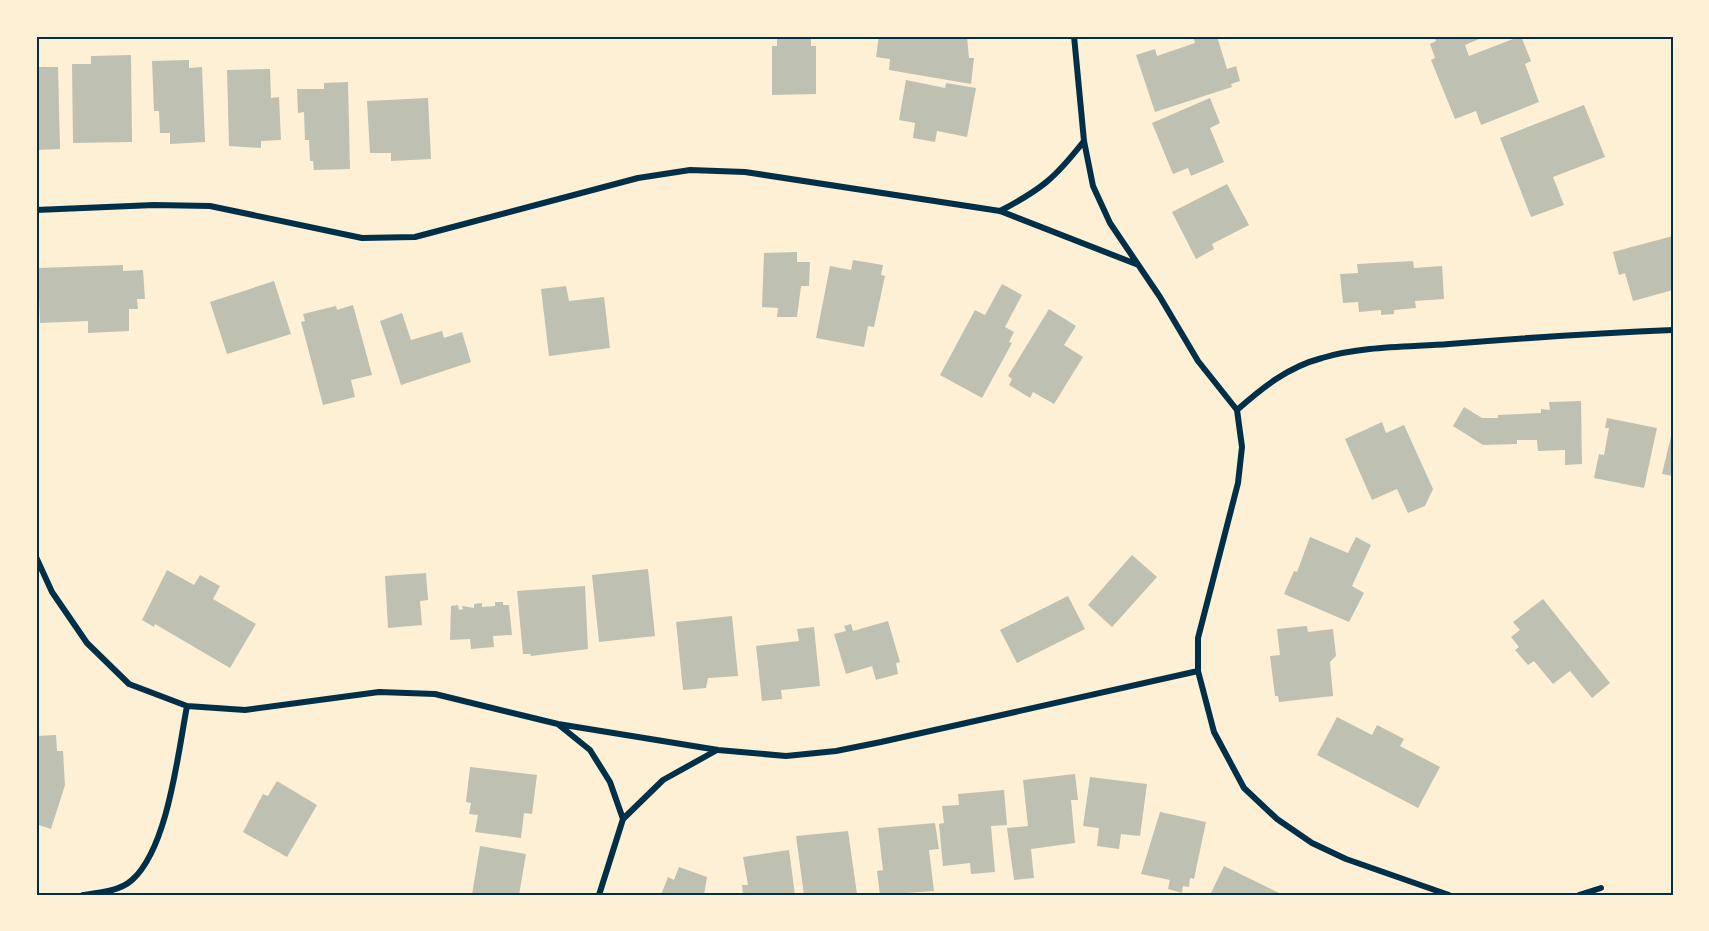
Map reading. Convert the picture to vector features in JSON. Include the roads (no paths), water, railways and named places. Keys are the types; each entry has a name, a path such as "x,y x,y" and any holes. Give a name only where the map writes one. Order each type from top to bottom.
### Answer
{"street":[{"path":"1074,36 1084,141 1094,186 1110,223 1136,264 1161,297 1209,378 1237,410 1242,447 1238,483 1198,638 1198,671 1214,732 1244,788 1277,819 1312,843 1346,859 1449,895"},
{"path":"1000,211 1035,193 1059,172 1084,141"},
{"path":"36,210 154,205 210,206 362,238 415,237 638,178 690,170 746,172 1000,211 1136,264"},
{"path":"1237,410 1264,385 1291,369 1323,357 1380,349 1602,332 1673,330"},
{"path":"36,557 52,592 87,643 129,684 187,706 245,710 379,692 424,694 558,724 718,750 786,756 836,751 1198,671"},
{"path":"83,895 106,892 131,881 154,849 168,801 187,706"},
{"path":"558,724 590,750 610,782 623,819"},
{"path":"599,895 623,819 663,780 718,750"},
{"path":"1579,895 1601,888"}]}
